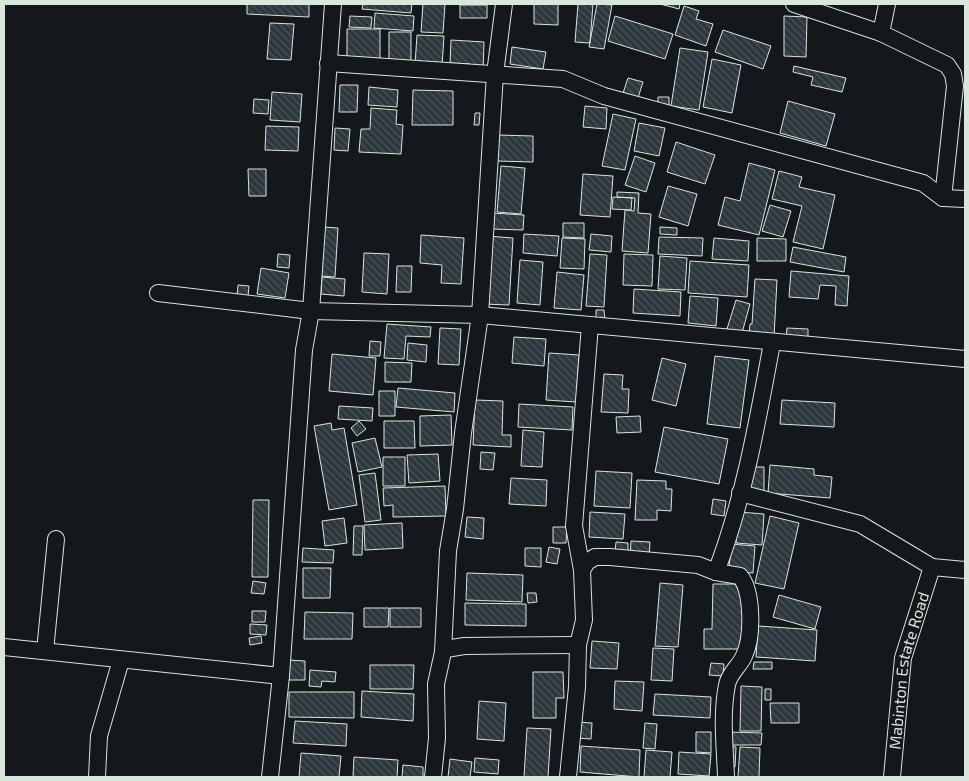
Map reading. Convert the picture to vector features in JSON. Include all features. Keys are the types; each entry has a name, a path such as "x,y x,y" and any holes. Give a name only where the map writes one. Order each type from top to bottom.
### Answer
{"street":[{"path":"270,777 281,676 304,350 311,310 333,4"},
{"path":"433,777 437,738 436,684 443,652 448,552 480,315 495,74 504,4"},
{"path":"794,4 881,33 947,65 953,74 955,86 943,198"},
{"path":"881,33 887,4"},
{"path":"328,63 563,79 604,96 923,183 943,198 965,199"},
{"path":"158,293 311,310 480,315 965,359"},
{"path":"568,777 577,687 578,645 584,620 582,570 574,526 590,325"},
{"path":"716,572 740,493 759,415 772,342"},
{"path":"740,493 860,524 932,567 965,570"},
{"path":"45,651 56,538"},
{"path":"582,570 587,562 595,557 610,557 698,565 716,572 740,576 746,583 749,593 748,644 743,658 732,671 727,684 724,712 726,777"},
{"name":"Mabinton Estate Road","path":"892,777 903,658 932,567"},
{"path":"443,652 452,647 578,645"},
{"path":"4,647 281,676"},
{"path":"97,777 98,736 121,660"}],"building":[{"path":"247,4 309,4 309,17 247,14"},
{"path":"363,4 412,4 411,13 362,9"},
{"path":"423,4 445,4 443,33 421,32"},
{"path":"534,4 558,4 558,25 534,24"},
{"path":"578,4 593,4 590,43 575,42"},
{"path":"597,4 612,5 604,49 589,47"},
{"path":"660,4 680,4 679,9"},
{"path":"460,5 487,5 487,18 460,18"},
{"path":"684,6 699,11 696,19 713,24 706,46 675,35"},
{"path":"375,13 414,16 413,31 374,28"},
{"path":"350,16 372,17 371,28 349,27"},
{"path":"615,16 673,34 665,59 608,41"},
{"path":"784,16 807,17 806,57 784,56"},
{"path":"270,23 294,24 291,60 267,59"},
{"path":"347,29 380,29 380,60 347,60"},
{"path":"723,30 771,46 763,69 715,52"},
{"path":"389,32 411,32 411,64 389,64"},
{"path":"417,35 444,36 442,66 415,64"},
{"path":"451,40 484,42 483,72 470,72 470,64 450,63"},
{"path":"512,47 546,52 543,69 510,64"},
{"path":"680,48 708,52 699,110 671,106"},
{"path":"712,59 741,65 732,113 703,107"},
{"path":"794,66 846,78 842,92 811,85 813,77 793,72"},
{"path":"628,78 643,82 637,101 622,96"},
{"path":"340,85 358,85 357,112 339,112"},
{"path":"369,87 398,90 397,107 368,105"},
{"path":"413,90 453,91 453,125 412,125"},
{"path":"272,92 302,94 300,122 270,120"},
{"path":"658,97 669,97 669,106 658,106"},
{"path":"254,99 269,100 268,114 253,113"},
{"path":"788,101 835,114 826,146 780,133"},
{"path":"585,106 607,108 606,129 583,127"},
{"path":"371,108 397,110 396,124 403,125 401,154 359,152 361,129 370,129"},
{"path":"475,113 480,113 479,125 474,125"},
{"path":"613,114 636,119 625,170 602,166"},
{"path":"639,123 665,128 659,156 634,151"},
{"path":"266,126 299,127 298,151 265,150"},
{"path":"335,128 350,129 348,151 334,150"},
{"path":"497,135 533,136 533,162 496,161"},
{"path":"676,142 715,155 705,184 667,172"},
{"path":"635,156 655,163 646,192 625,185"},
{"path":"749,163 775,170 759,235 718,225 725,197 740,201"},
{"path":"501,166 525,168 521,214 497,212"},
{"path":"248,169 266,169 266,196 249,196"},
{"path":"779,171 802,177 799,187 835,195 823,249 793,242 802,206 772,199"},
{"path":"583,174 613,176 610,217 580,215"},
{"path":"668,186 697,194 688,226 659,217"},
{"path":"617,192 639,193 638,213 651,214 648,253 622,251 625,210 634,211 635,198 617,197"},
{"path":"613,197 632,198 631,210 612,209"},
{"path":"770,205 791,211 783,237 762,231"},
{"path":"492,213 524,215 523,230 491,229"},
{"path":"563,223 584,223 584,238 563,237"},
{"path":"323,227 338,228 335,277 321,276"},
{"path":"660,227 677,228 677,235 660,234"},
{"path":"524,234 559,236 557,256 523,253"},
{"path":"591,234 612,236 611,252 589,250"},
{"path":"421,235 464,238 461,284 441,283 442,265 420,263"},
{"path":"487,236 513,238 509,305 483,304"},
{"path":"659,237 703,238 702,256 658,254"},
{"path":"562,238 585,239 584,269 560,268"},
{"path":"714,238 749,241 748,261 712,259"},
{"path":"757,238 786,239 786,261 757,261"},
{"path":"793,247 846,257 844,272 790,262"},
{"path":"364,253 389,254 387,294 362,292"},
{"path":"278,254 290,255 289,268 277,267"},
{"path":"590,254 607,255 604,307 586,306"},
{"path":"624,254 653,255 652,286 623,285"},
{"path":"660,256 687,258 685,290 658,289"},
{"path":"520,260 543,262 540,305 517,303"},
{"path":"690,261 749,265 747,297 688,293"},
{"path":"397,266 412,266 411,292 396,292"},
{"path":"261,268 289,273 285,298 257,294"},
{"path":"791,271 849,276 847,306 835,305 836,286 820,285 818,299 789,297"},
{"path":"557,272 584,275 581,310 554,308"},
{"path":"322,277 345,279 344,296 321,294"},
{"path":"755,279 777,280 774,337 749,335 750,324 752,324"},
{"path":"238,285 249,286 248,297 237,296"},
{"path":"634,289 681,292 680,316 633,313"},
{"path":"690,296 718,298 716,326 688,323"},
{"path":"736,300 750,304 742,333 727,329"},
{"path":"596,310 604,310 605,321 596,321"},
{"path":"387,324 431,327 430,337 406,336 404,359 384,358"},
{"path":"440,328 461,329 459,365 438,364"},
{"path":"787,328 808,329 808,340 786,339"},
{"path":"514,337 546,339 544,366 512,363"},
{"path":"370,341 381,342 380,356 369,356"},
{"path":"408,343 427,345 426,362 407,360"},
{"path":"549,353 579,355 576,402 546,400"},
{"path":"332,354 376,358 373,395 329,391"},
{"path":"715,356 749,360 740,428 707,424"},
{"path":"662,358 686,364 676,406 652,400"},
{"path":"385,362 412,363 411,382 385,382"},
{"path":"604,374 623,375 622,389 629,389 628,413 601,412"},
{"path":"398,388 455,393 454,412 396,407"},
{"path":"379,391 395,391 395,416 379,416"},
{"path":"475,400 503,401 502,435 511,435 511,447 473,445"},
{"path":"782,400 835,403 834,427 780,424"},
{"path":"519,404 573,407 572,430 518,427"},
{"path":"339,406 373,408 372,421 338,419"},
{"path":"451,415 452,445 420,446 420,416"},
{"path":"640,416 641,432 617,433 616,417"},
{"path":"359,421 366,429 357,436 351,428"},
{"path":"384,421 414,421 415,448 384,448"},
{"path":"331,423 332,430 344,428 357,505 329,510 314,426"},
{"path":"664,427 728,439 719,484 655,472"},
{"path":"523,430 544,432 542,467 521,466"},
{"path":"375,438 382,467 358,472 352,443"},
{"path":"481,452 495,453 493,470 480,469"},
{"path":"438,454 440,481 409,483 407,455"},
{"path":"383,457 405,457 405,486 383,486"},
{"path":"770,465 814,469 814,475 832,477 830,498 768,493"},
{"path":"750,467 764,467 764,492 750,492"},
{"path":"596,471 632,473 630,508 594,506"},
{"path":"375,473 381,520 365,522 359,475"},
{"path":"511,478 547,480 546,506 509,504"},
{"path":"637,480 666,481 666,489 672,489 671,511 657,510 657,520 635,520"},
{"path":"445,486 446,516 393,517 393,505 384,506 383,488"},
{"path":"713,499 726,501 724,516 711,514"},
{"path":"253,500 269,500 268,577 252,577"},
{"path":"590,512 625,514 623,539 589,537"},
{"path":"739,512 764,514 762,545 736,543"},
{"path":"770,516 799,523 784,589 755,583"},
{"path":"467,517 484,518 483,539 465,537"},
{"path":"344,518 347,543 325,546 322,521"},
{"path":"402,523 403,548 365,550 364,525"},
{"path":"354,526 363,526 362,555 353,555"},
{"path":"553,527 567,527 566,543 553,543"},
{"path":"631,541 650,542 649,558 630,557"},
{"path":"616,542 628,543 628,553 615,552"},
{"path":"731,544 755,546 753,573 729,571"},
{"path":"549,547 560,549 557,564 546,562"},
{"path":"303,548 334,550 333,563 302,562"},
{"path":"525,548 541,548 541,567 525,566"},
{"path":"303,568 331,568 330,598 303,598"},
{"path":"467,573 523,575 522,602 466,600"},
{"path":"253,581 266,583 264,594 251,593"},
{"path":"660,583 683,585 678,647 655,646"},
{"path":"713,584 743,584 742,649 704,649 704,629 712,629"},
{"path":"527,593 536,593 537,602 528,603"},
{"path":"779,595 821,607 815,629 773,617"},
{"path":"465,603 526,604 526,626 465,625"},
{"path":"364,608 389,608 388,627 364,627"},
{"path":"390,608 421,608 421,627 390,627"},
{"path":"252,611 266,611 265,622 252,622"},
{"path":"305,612 353,613 352,639 304,639"},
{"path":"250,624 267,625 266,635 250,634"},
{"path":"758,626 817,630 815,661 756,657"},
{"path":"261,636 262,643 250,645 249,638"},
{"path":"592,641 619,643 617,669 590,668"},
{"path":"653,648 674,649 672,681 651,680"},
{"path":"289,660 305,661 305,680 288,680"},
{"path":"754,662 772,662 772,669 753,669"},
{"path":"711,663 724,664 723,676 709,675"},
{"path":"370,665 414,665 413,689 370,689"},
{"path":"310,670 336,672 335,682 322,681 321,687 309,686"},
{"path":"533,672 563,672 564,698 556,698 556,718 533,718"},
{"path":"615,681 644,682 642,711 614,709"},
{"path":"741,686 762,687 761,731 740,731"},
{"path":"765,689 771,689 771,700 765,700"},
{"path":"362,691 414,694 413,721 361,717"},
{"path":"289,692 354,692 354,718 289,717"},
{"path":"655,694 711,697 710,718 653,715"},
{"path":"479,701 506,703 504,741 477,739"},
{"path":"770,703 799,703 799,723 771,723"},
{"path":"295,721 347,724 346,746 293,743"},
{"path":"577,722 592,723 591,739 576,738"},
{"path":"645,723 657,724 655,749 643,748"},
{"path":"527,728 551,729 548,777 524,777"},
{"path":"696,732 711,732 711,753 696,752"},
{"path":"730,732 762,733 761,745 730,745"},
{"path":"581,746 640,750 639,777 580,772"},
{"path":"727,746 736,747 735,767 726,766"},
{"path":"740,747 760,748 759,777 738,777"},
{"path":"646,750 672,752 670,777 644,777"},
{"path":"679,752 711,754 709,776 678,774"},
{"path":"301,753 341,756 339,777 299,777"},
{"path":"354,757 398,760 397,777 353,777"},
{"path":"475,758 499,760 498,774 474,772"},
{"path":"450,759 472,762 470,777 448,777"},
{"path":"403,765 423,767 423,777 402,777"}]}
